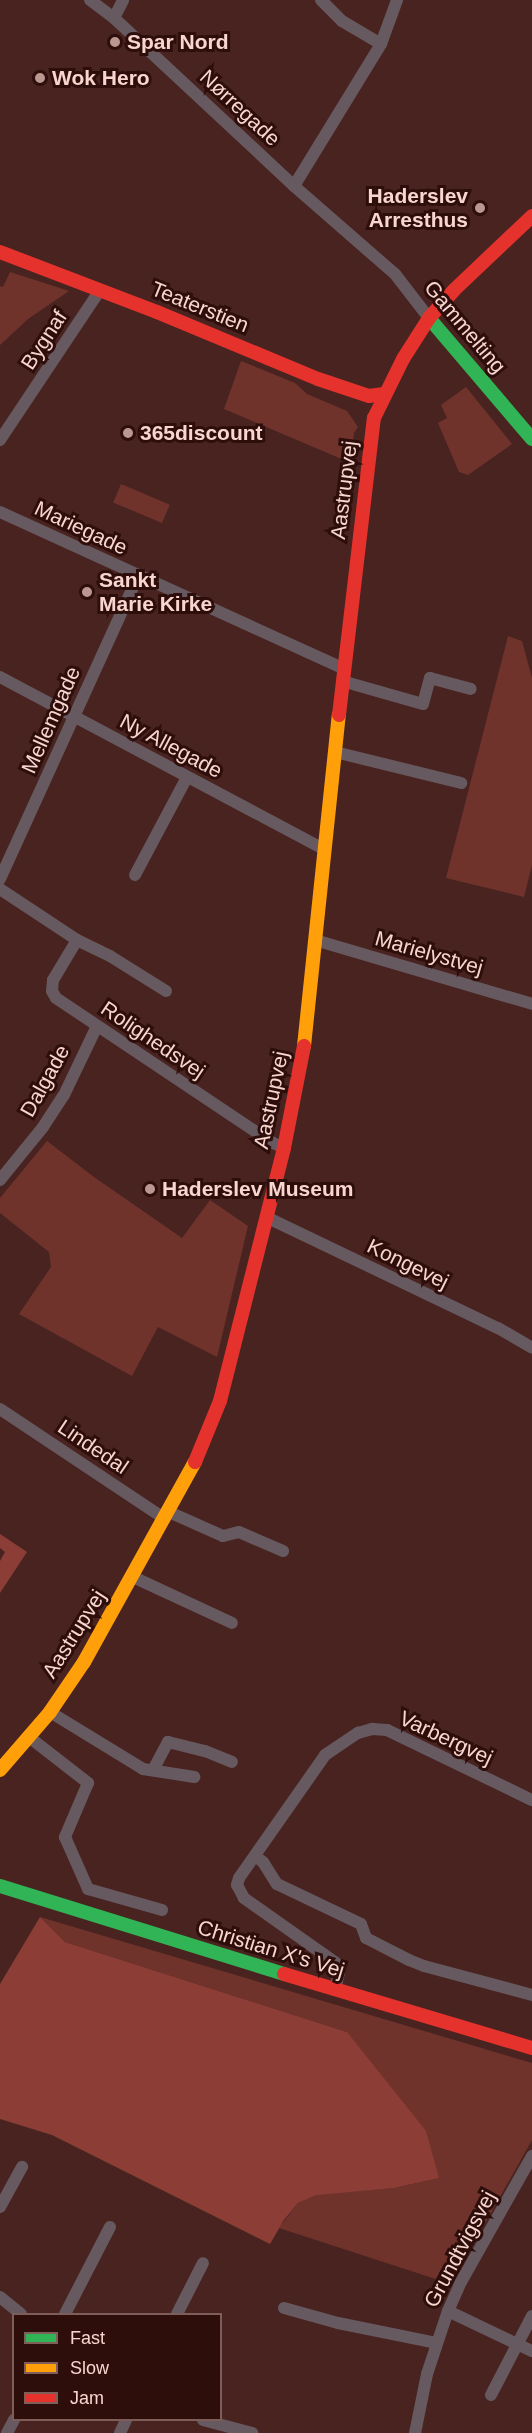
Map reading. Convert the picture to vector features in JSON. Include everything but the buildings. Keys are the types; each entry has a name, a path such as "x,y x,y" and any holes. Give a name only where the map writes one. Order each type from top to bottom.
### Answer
{"street":[{"name":"Nørregade","path":"90,0 114,18 294,186 363,245"},
{"path":"114,18 123,0"},
{"path":"321,0 342,21 381,44"},
{"path":"294,186 381,44 397,0"},
{"name":"Aastrupvej","path":"0,1770 50,1712 84,1662 198,1456 220,1401 284,1148 302,1062 343,675 374,418 384,394 429,318 453,291 532,216"},
{"name":"Gammelting","path":"363,245 395,274 429,318 532,439"},
{"name":"Teaterstien","path":"0,252 318,379 369,396 384,394"},
{"name":"Bygnaf","path":"0,440 100,290"},
{"name":"Mariegade","path":"0,512 343,675"},
{"name":"Mellemgade","path":"0,879 138,576"},
{"path":"343,675 423,704 430,678 471,689"},
{"name":"Ny Allegade","path":"0,676 325,850"},
{"path":"335,752 461,783"},
{"path":"135,875 187,777"},
{"path":"0,889 76,940 110,956 166,991"},
{"name":"Rolighedsvej","path":"76,940 53,980 52,991 56,998 271,1142 284,1148"},
{"name":"Marielystvej","path":"315,940 532,1004"},
{"name":"Dalgade","path":"0,1180 43,1127 64,1095 97,1026"},
{"name":"Kongevej","path":"266,1217 498,1328 532,1348"},
{"name":"Lindedal","path":"0,1409 167,1515"},
{"path":"167,1515 223,1536 239,1532 283,1551"},
{"name":"Aastrupvej","path":"133,1577 232,1623"},
{"name":"Aastrupvej","path":"50,1712 143,1769 194,1777"},
{"name":"Varbergvej","path":"335,1990 339,1973 336,1963 244,1898 238,1890 239,1878 325,1755 358,1733 372,1729 387,1730 532,1800"},
{"path":"29,1737 88,1783 65,1837 88,1889 162,1910"},
{"path":"153,1770 168,1742 205,1750 232,1762"},
{"path":"255,1856 264,1862 278,1884 361,1924 366,1938 409,1960 532,1995"},
{"name":"Christian X's Vej","path":"0,1886 335,1990 532,2048"},
{"name":"Grundtvigsvej","path":"415,2433 436,2343 448,2311 461,2282 532,2156"},
{"path":"0,2207 22,2167"},
{"path":"66,2313 110,2227"},
{"path":"178,2313 203,2263"},
{"path":"0,2297 20,2313"},
{"path":"284,2308 339,2323 436,2343"},
{"path":"448,2311 532,2351"},
{"path":"491,2395 532,2316"},
{"path":"207,2421 252,2433"}],"shaded area":[{"path":"10,272 69,291 28,319 0,345 0,286 3,287"},
{"path":"241,361 295,383 307,394 347,411 358,427 354,433 351,463 224,409"},
{"path":"466,387 512,444 468,475 459,472 438,423 447,418 441,405"},
{"path":"121,484 170,505 162,523 113,502"},
{"path":"508,636 522,641 532,678 532,865 524,897 446,878"},
{"path":"47,1141 94,1177 182,1238 210,1200 248,1226 217,1357 158,1327 132,1376 19,1314 51,1267 49,1252 0,1213 0,1198"},
{"path":"0,1534 27,1552 0,1593 0,1561 5,1552 0,1548"},
{"path":"40,1917 532,2063 532,2140 451,2284 279,2228 298,2203 316,2194 394,2188 439,2178 347,2032 65,1942"},
{"path":"40,1917 65,1942 347,2032 426,2131 439,2178 394,2188 316,2195 298,2203 284,2220 270,2244 52,2135 0,2119 0,1984"}],"traffic: fast":[{"path":"429,318 532,439"},
{"path":"0,1886 284,1974"}],"traffic: slow":[{"path":"304,1046 339,715"},
{"path":"0,1770 50,1712 84,1662 195,1462"}],"traffic: jam":[{"path":"339,715 374,418 403,359 429,318 453,291 532,216"},
{"path":"0,252 157,312 318,379 369,396 384,394"},
{"path":"195,1462 220,1401 284,1148 304,1046"},
{"path":"284,1974 532,2048"}],"place":[{"name":"Spar Nord","path":"115,42"},
{"name":"Wok Hero","path":"40,78"},
{"name":"Haderslev Arresthus","path":"480,208"},
{"name":"365discount","path":"128,433"},
{"name":"Sankt Marie Kirke","path":"87,592"},
{"name":"Haderslev Museum","path":"150,1189"}]}
